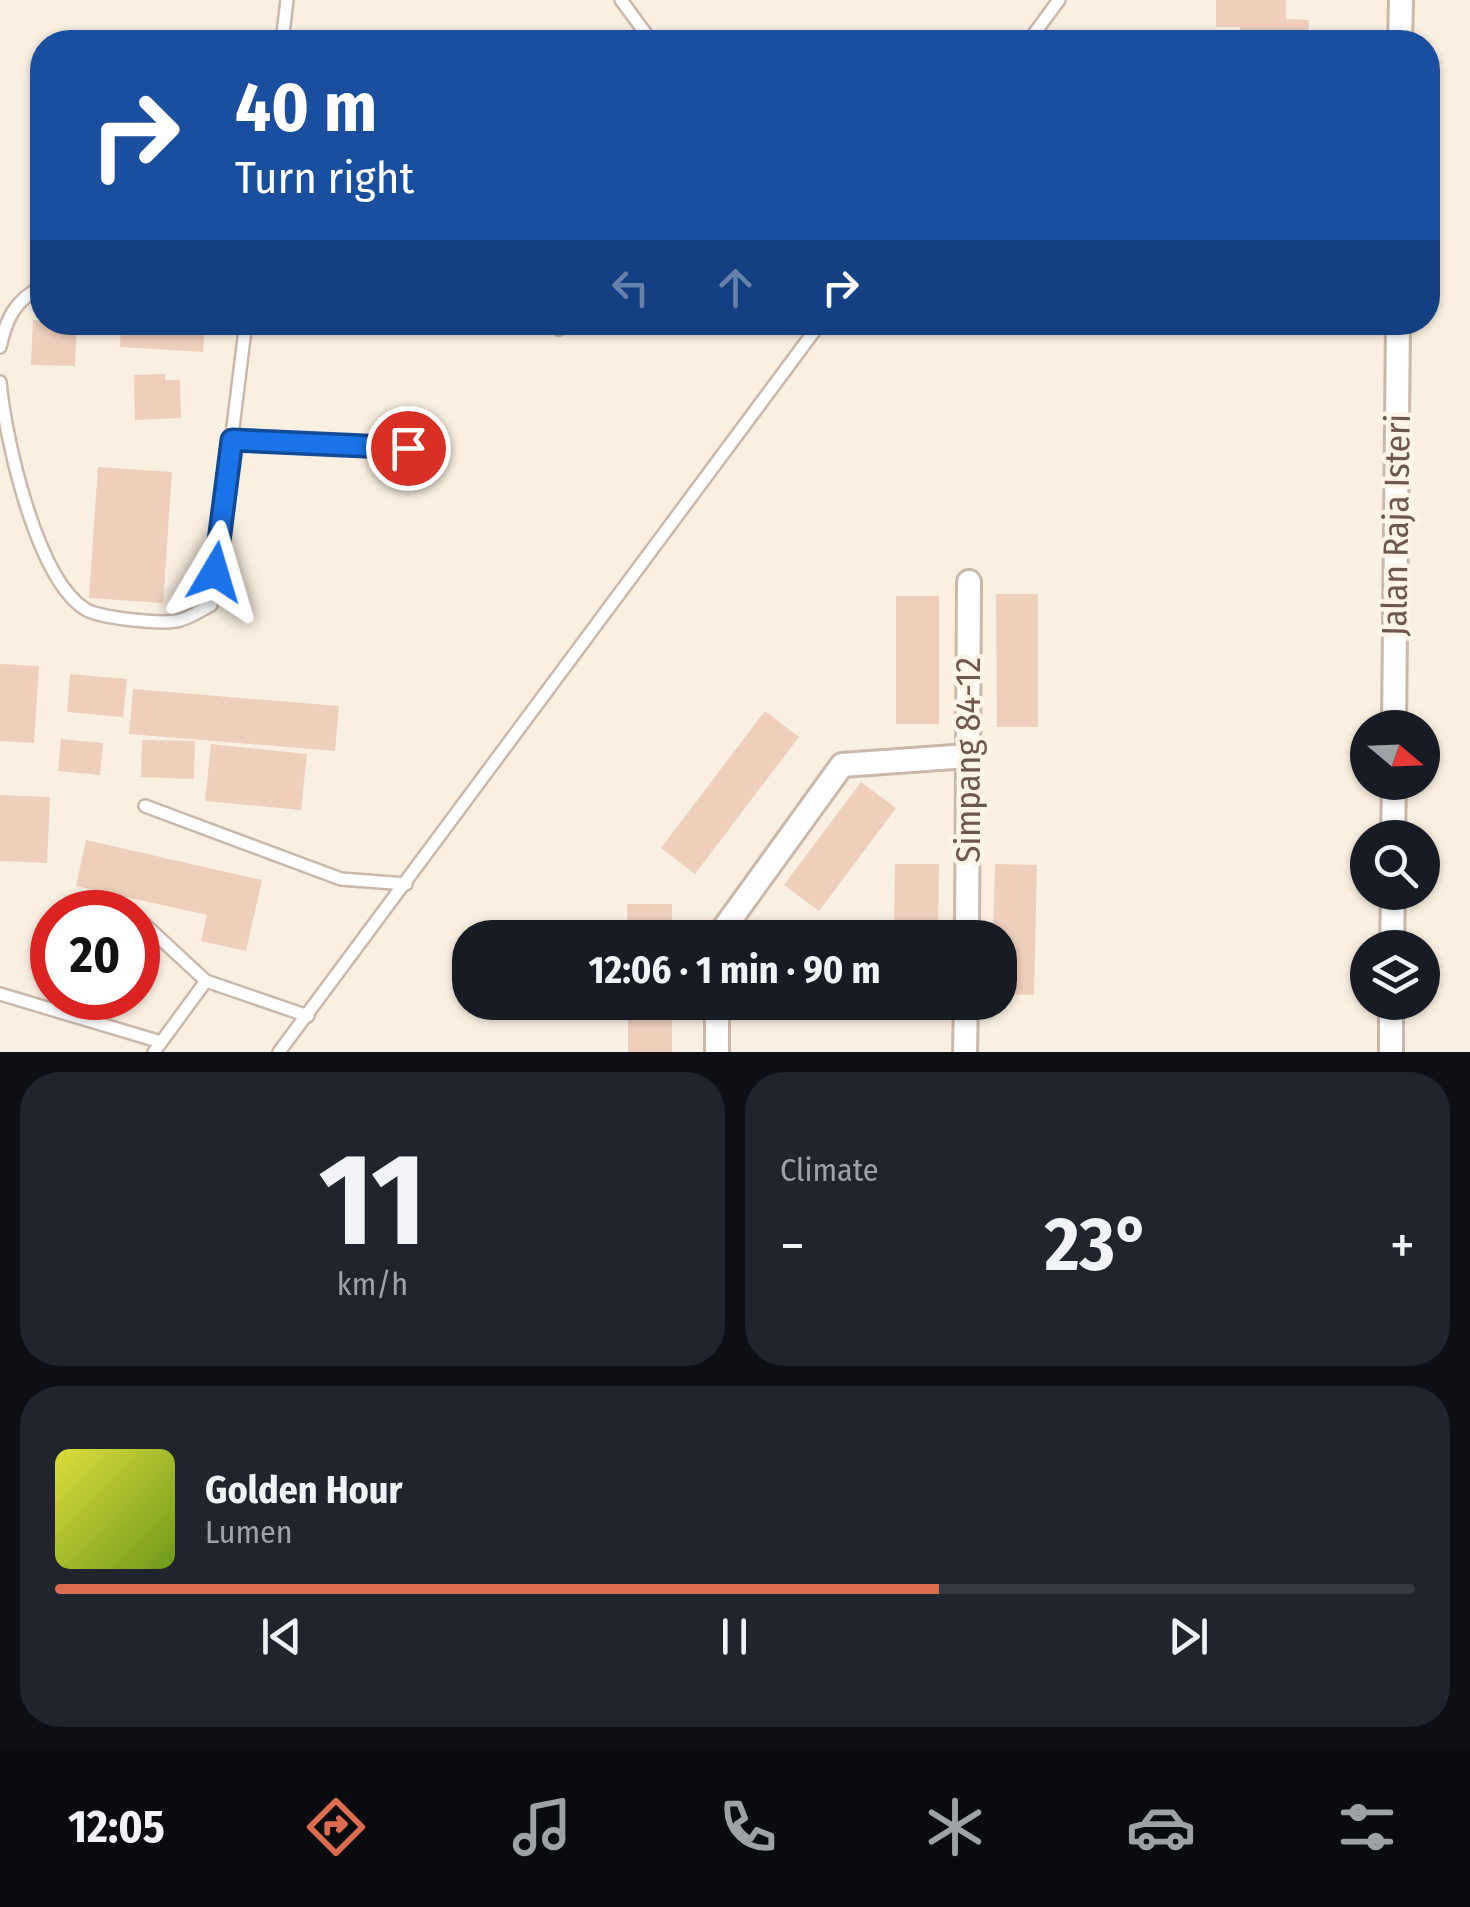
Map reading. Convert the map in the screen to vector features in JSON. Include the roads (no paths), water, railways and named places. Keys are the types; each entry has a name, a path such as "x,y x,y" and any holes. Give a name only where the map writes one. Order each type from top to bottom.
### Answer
{"street":[{"path":"1400,30 1401,0"},
{"name":"Jalan Raja Isteri","path":"1394,710 1398,335"},
{"name":"Simpang 84-12","path":"966,920 969,582"},
{"path":"730,920 842,764 968,756"},
{"path":"717,1020 717,1052"},
{"path":"966,1020 966,1052"},
{"path":"1391,1052 1392,1020"}],"lane":[{"path":"283,30 287,0"},
{"path":"621,0 643,30"},
{"path":"1037,30 1060,0"},
{"path":"0,347 6,318 30,293"},
{"path":"0,382 4,425 28,510 60,584 86,610 178,621 211,605 244,335"},
{"path":"279,1052 811,335"},
{"path":"232,440 408,448"},
{"path":"145,806 341,879 406,884"},
{"path":"160,938 206,981 308,1016"},
{"path":"0,994 158,1047 206,981"}]}
